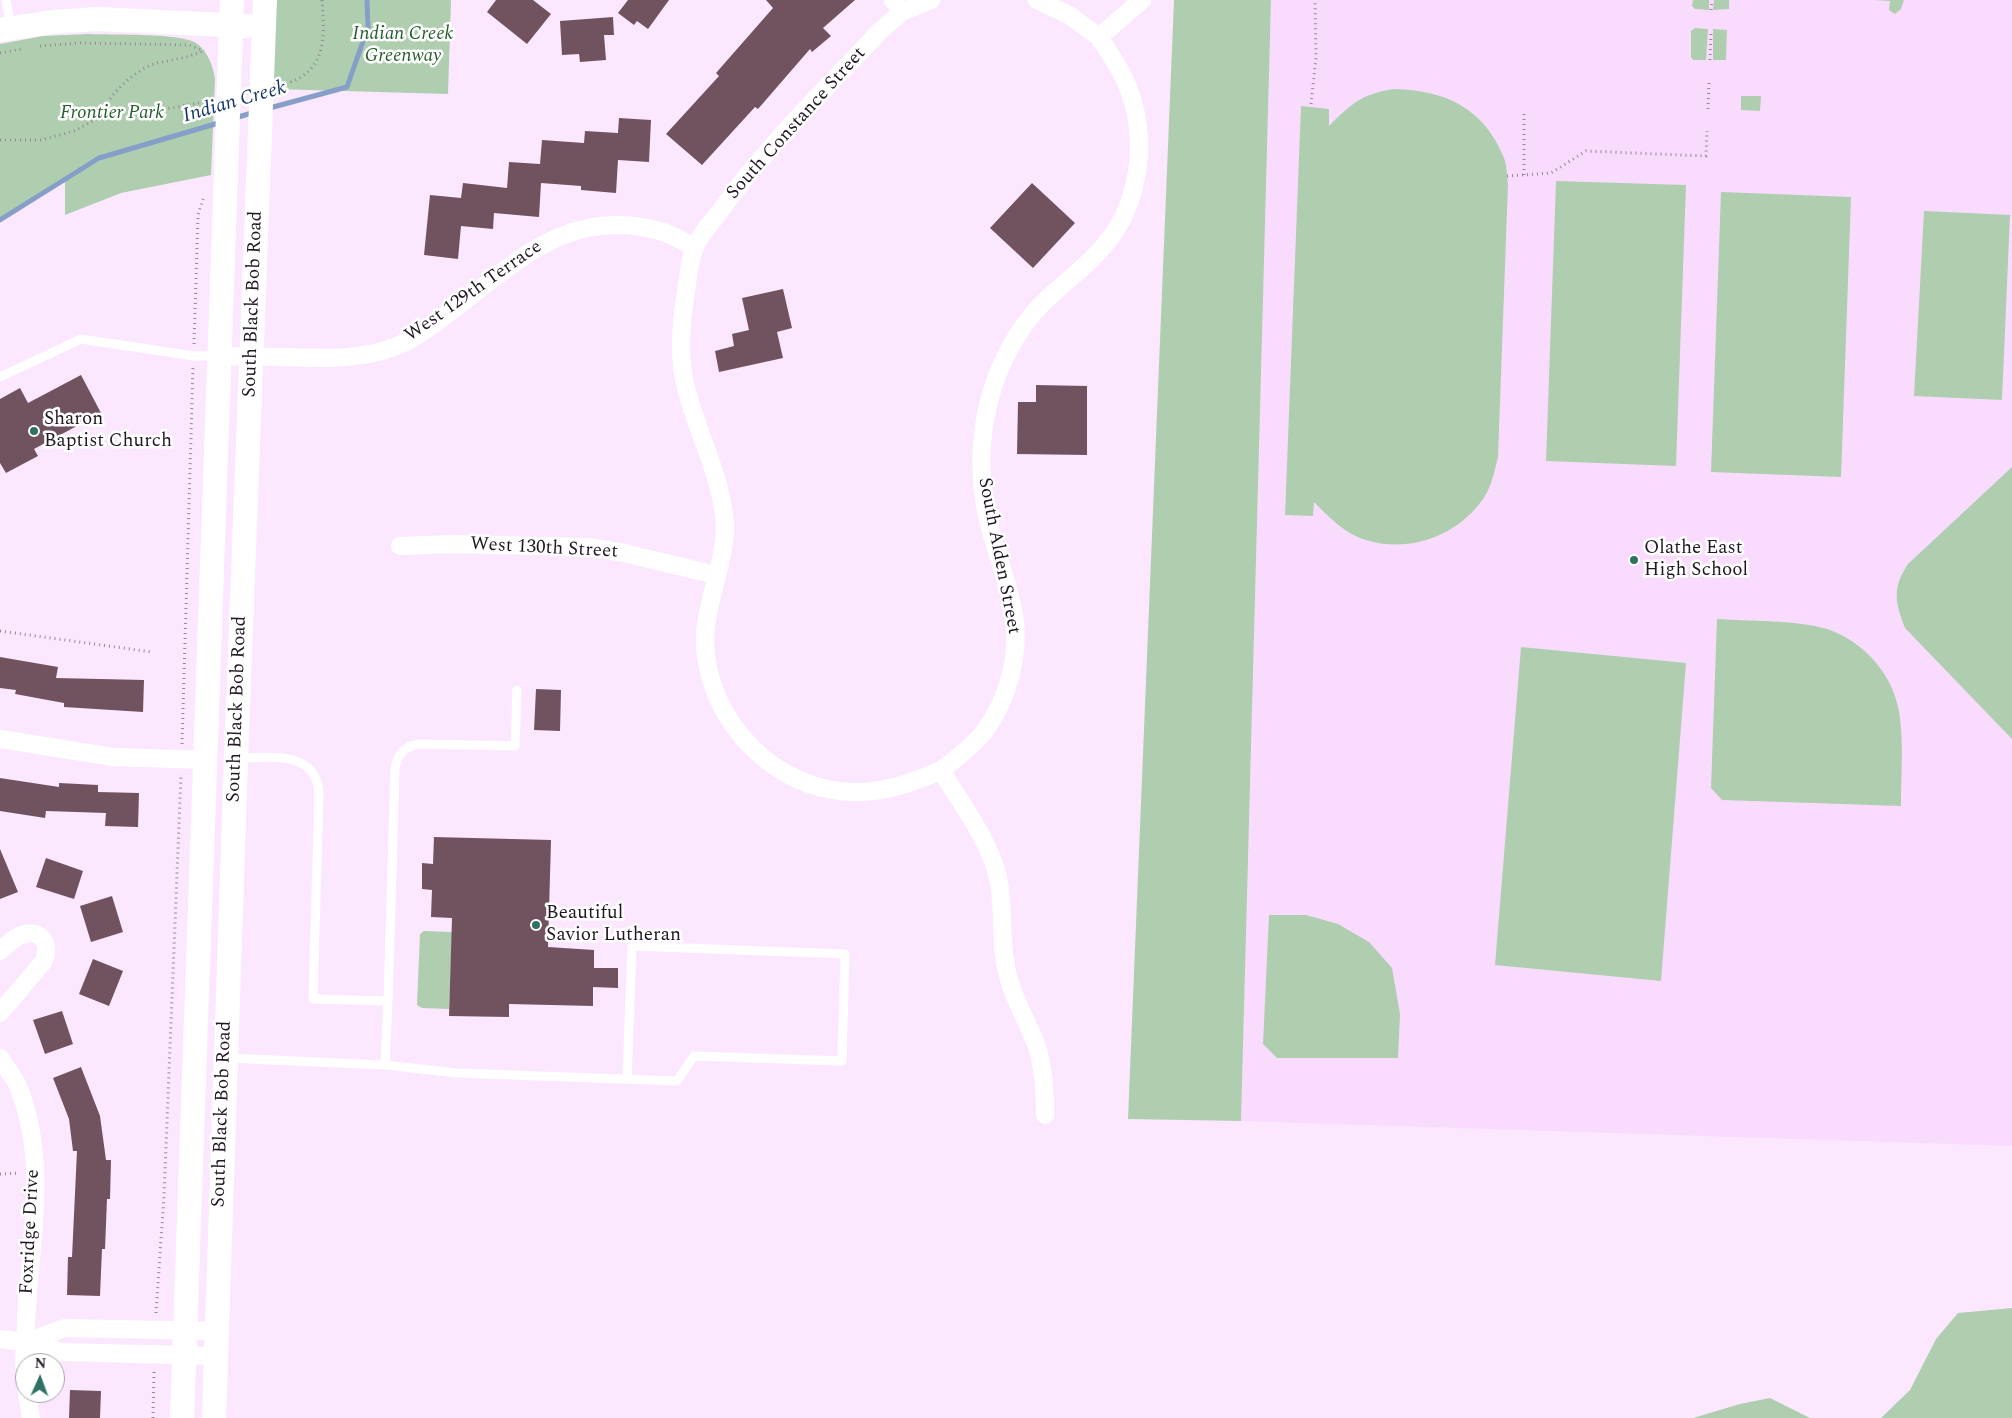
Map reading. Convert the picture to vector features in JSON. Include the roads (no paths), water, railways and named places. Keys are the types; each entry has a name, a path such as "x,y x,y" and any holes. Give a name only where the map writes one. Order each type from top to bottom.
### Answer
{"main road":[{"name":"South Black Bob Road","path":"182,1418 232,0"},
{"name":"South Black Bob Road","path":"214,1418 225,1058 265,0"},
{"path":"6,29 52,22 98,19 264,27"}],"street":[{"name":"South Constance Street","path":"931,0 897,6 880,31 744,179 694,247 682,313 682,350 685,386 720,488 725,518 724,545 706,625 706,658 714,690 722,709 742,738 757,752 788,774 816,785 850,792 888,789 916,782 941,770"},
{"path":"1037,0 1069,15 1099,38 1142,0"},
{"name":"South Alden Street","path":"941,770 964,753 983,732 999,708 1013,663 1016,638 1014,615 986,511 982,480 982,443 992,391 1009,350 1040,306 1103,247 1118,226 1131,199 1137,174 1140,151 1134,109 1126,82 1099,38"},
{"name":"West 129th Terrace","path":"220,356 322,358 360,356 397,346 433,326 522,256 548,241 574,230 605,225 631,225 662,231 694,247"},
{"name":"West 130th Street","path":"400,546 450,544 588,547 624,553 716,575"},
{"path":"0,739 113,757 206,760"},
{"path":"941,770 991,856 1000,895 1004,965 1009,982 1037,1047 1045,1085 1045,1115"},
{"path":"0,951 13,939 31,933 40,936 47,945 48,954 0,1013"},
{"name":"Foxridge Drive","path":"0,1058 19,1089 31,1130 36,1168 36,1215 28,1285 26,1353"},
{"path":"26,1342 65,1328 217,1331"},
{"path":"0,1339 26,1342 62,1352 216,1356"},
{"path":"29,1403 31,1418"}],"lane":[{"path":"6,0 6,29"},
{"path":"0,377 81,339 194,356 220,356"},
{"path":"385,1065 395,769 398,758 411,745 420,744 515,746 517,690"},
{"path":"236,758 297,760 308,766 317,778 319,793 313,999 388,1001"},
{"path":"225,1058 385,1065 457,1073 677,1081 694,1056 842,1061 845,954 632,946 627,1079"}],"waterway":[{"name":"Indian Creek","path":"266,109 347,87 368,27 367,0"},
{"name":"Indian Creek","path":"235,118 255,112"},
{"name":"Indian Creek","path":"0,220 99,158 222,122"}],"place":[{"name":"Sharon Baptist Church","path":"34,431"},
{"name":"Olathe East High School","path":"1634,560"},
{"name":"Beautiful Savior Lutheran","path":"536,925"}],"park label":[{"name":"Indian Creek Greenway","path":"403,46"},
{"name":"Frontier Park","path":"112,114"}]}
